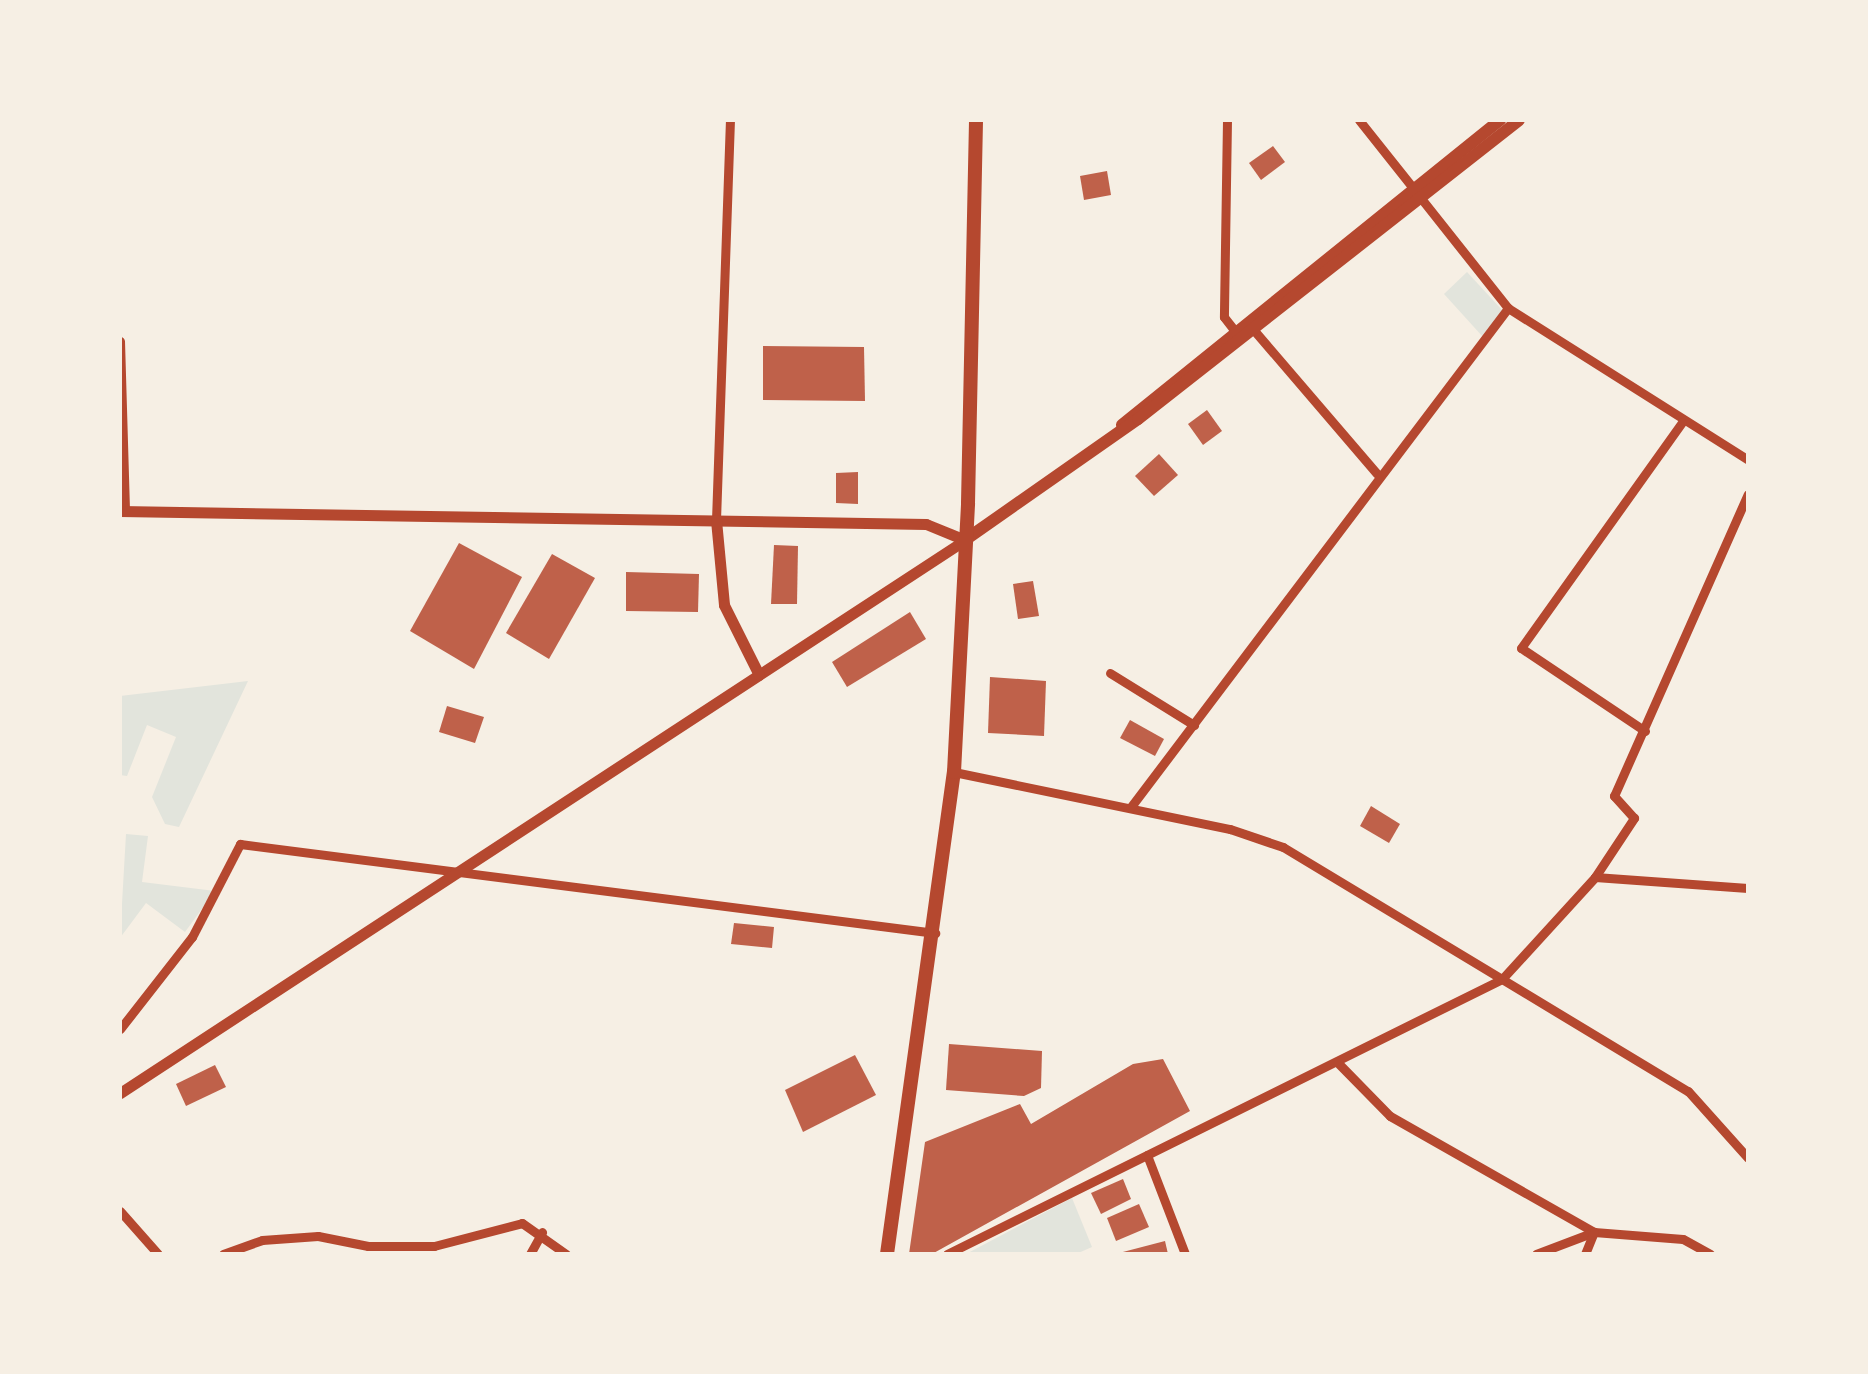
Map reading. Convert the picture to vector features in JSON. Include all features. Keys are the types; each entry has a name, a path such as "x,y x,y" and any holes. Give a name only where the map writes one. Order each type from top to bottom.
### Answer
{"main road":[{"path":"887,1254 936,933 954,772 976,120"},
{"path":"964,540 1252,328 1500,120"},
{"path":"1121,427 1234,330 1518,120"}],"street":[{"path":"730,120 716,520 724,605 759,675"},
{"path":"1226,120 1224,317 1234,330"},
{"path":"1359,120 1508,308 1682,422 1748,460"},
{"path":"1130,808 1377,474 1448,392 1508,308"},
{"path":"1252,328 1377,474"},
{"path":"120,342 123,511 926,524 964,540"},
{"path":"1645,731 1521,648 1682,422"},
{"path":"947,1254 1339,1064 1502,979 1594,877 1634,818 1614,796 1748,494"},
{"path":"120,1093 964,540"},
{"path":"1110,672 1194,725"},
{"path":"954,772 1130,808 1284,848 1688,1090 1748,1158"},
{"path":"120,1029 192,937 240,844 936,933"},
{"path":"1594,877 1748,888"},
{"path":"1339,1064 1390,1116 1594,1232"},
{"path":"1147,1154 1185,1254"},
{"path":"120,1210 158,1254"},
{"path":"223,1254 262,1240 318,1236 368,1246 434,1246 522,1223 542,1232 566,1254"},
{"path":"530,1254 542,1232"},
{"path":"1586,1254 1594,1232"},
{"path":"1536,1254 1594,1232 1682,1238 1710,1254"}],"shaded area":[{"path":"1467,272 1503,311 1483,337 1444,294"},
{"path":"248,681 179,827 165,824 152,797 176,737 147,725 127,776 120,775 120,696"},
{"path":"126,834 148,836 142,882 215,891 185,932 146,903 120,938"},
{"path":"1072,1198 1092,1247 1076,1254 966,1254"}],"building":[{"path":"1273,146 1285,162 1261,180 1249,163"},
{"path":"1107,171 1111,195 1084,200 1080,176"},
{"path":"763,346 864,347 865,401 763,400"},
{"path":"1207,410 1222,431 1203,445 1188,424"},
{"path":"1159,454 1178,475 1154,496 1135,476"},
{"path":"858,472 858,504 836,503 836,473"},
{"path":"459,543 522,577 474,669 410,631"},
{"path":"774,545 798,546 797,604 771,604"},
{"path":"552,554 595,578 549,659 506,633"},
{"path":"626,572 699,574 698,612 626,611"},
{"path":"1033,581 1039,616 1018,619 1013,584"},
{"path":"910,612 926,639 847,687 832,662"},
{"path":"990,677 1046,681 1044,736 988,733"},
{"path":"447,706 484,717 475,743 439,732"},
{"path":"1130,720 1164,739 1155,756 1120,738"},
{"path":"1371,806 1400,824 1389,843 1360,826"},
{"path":"734,923 774,927 772,948 731,944"},
{"path":"949,1044 1042,1051 1041,1088 1024,1096 946,1090"},
{"path":"855,1055 876,1095 803,1132 785,1090"},
{"path":"1163,1059 1190,1111 932,1254 909,1254 925,1142 1020,1104 1031,1124 1133,1064"},
{"path":"215,1065 226,1087 186,1106 176,1084"},
{"path":"1123,1179 1131,1199 1101,1214 1091,1193"},
{"path":"1139,1204 1149,1227 1116,1241 1107,1218"},
{"path":"1165,1241 1168,1254 1119,1254 1119,1253"}]}
